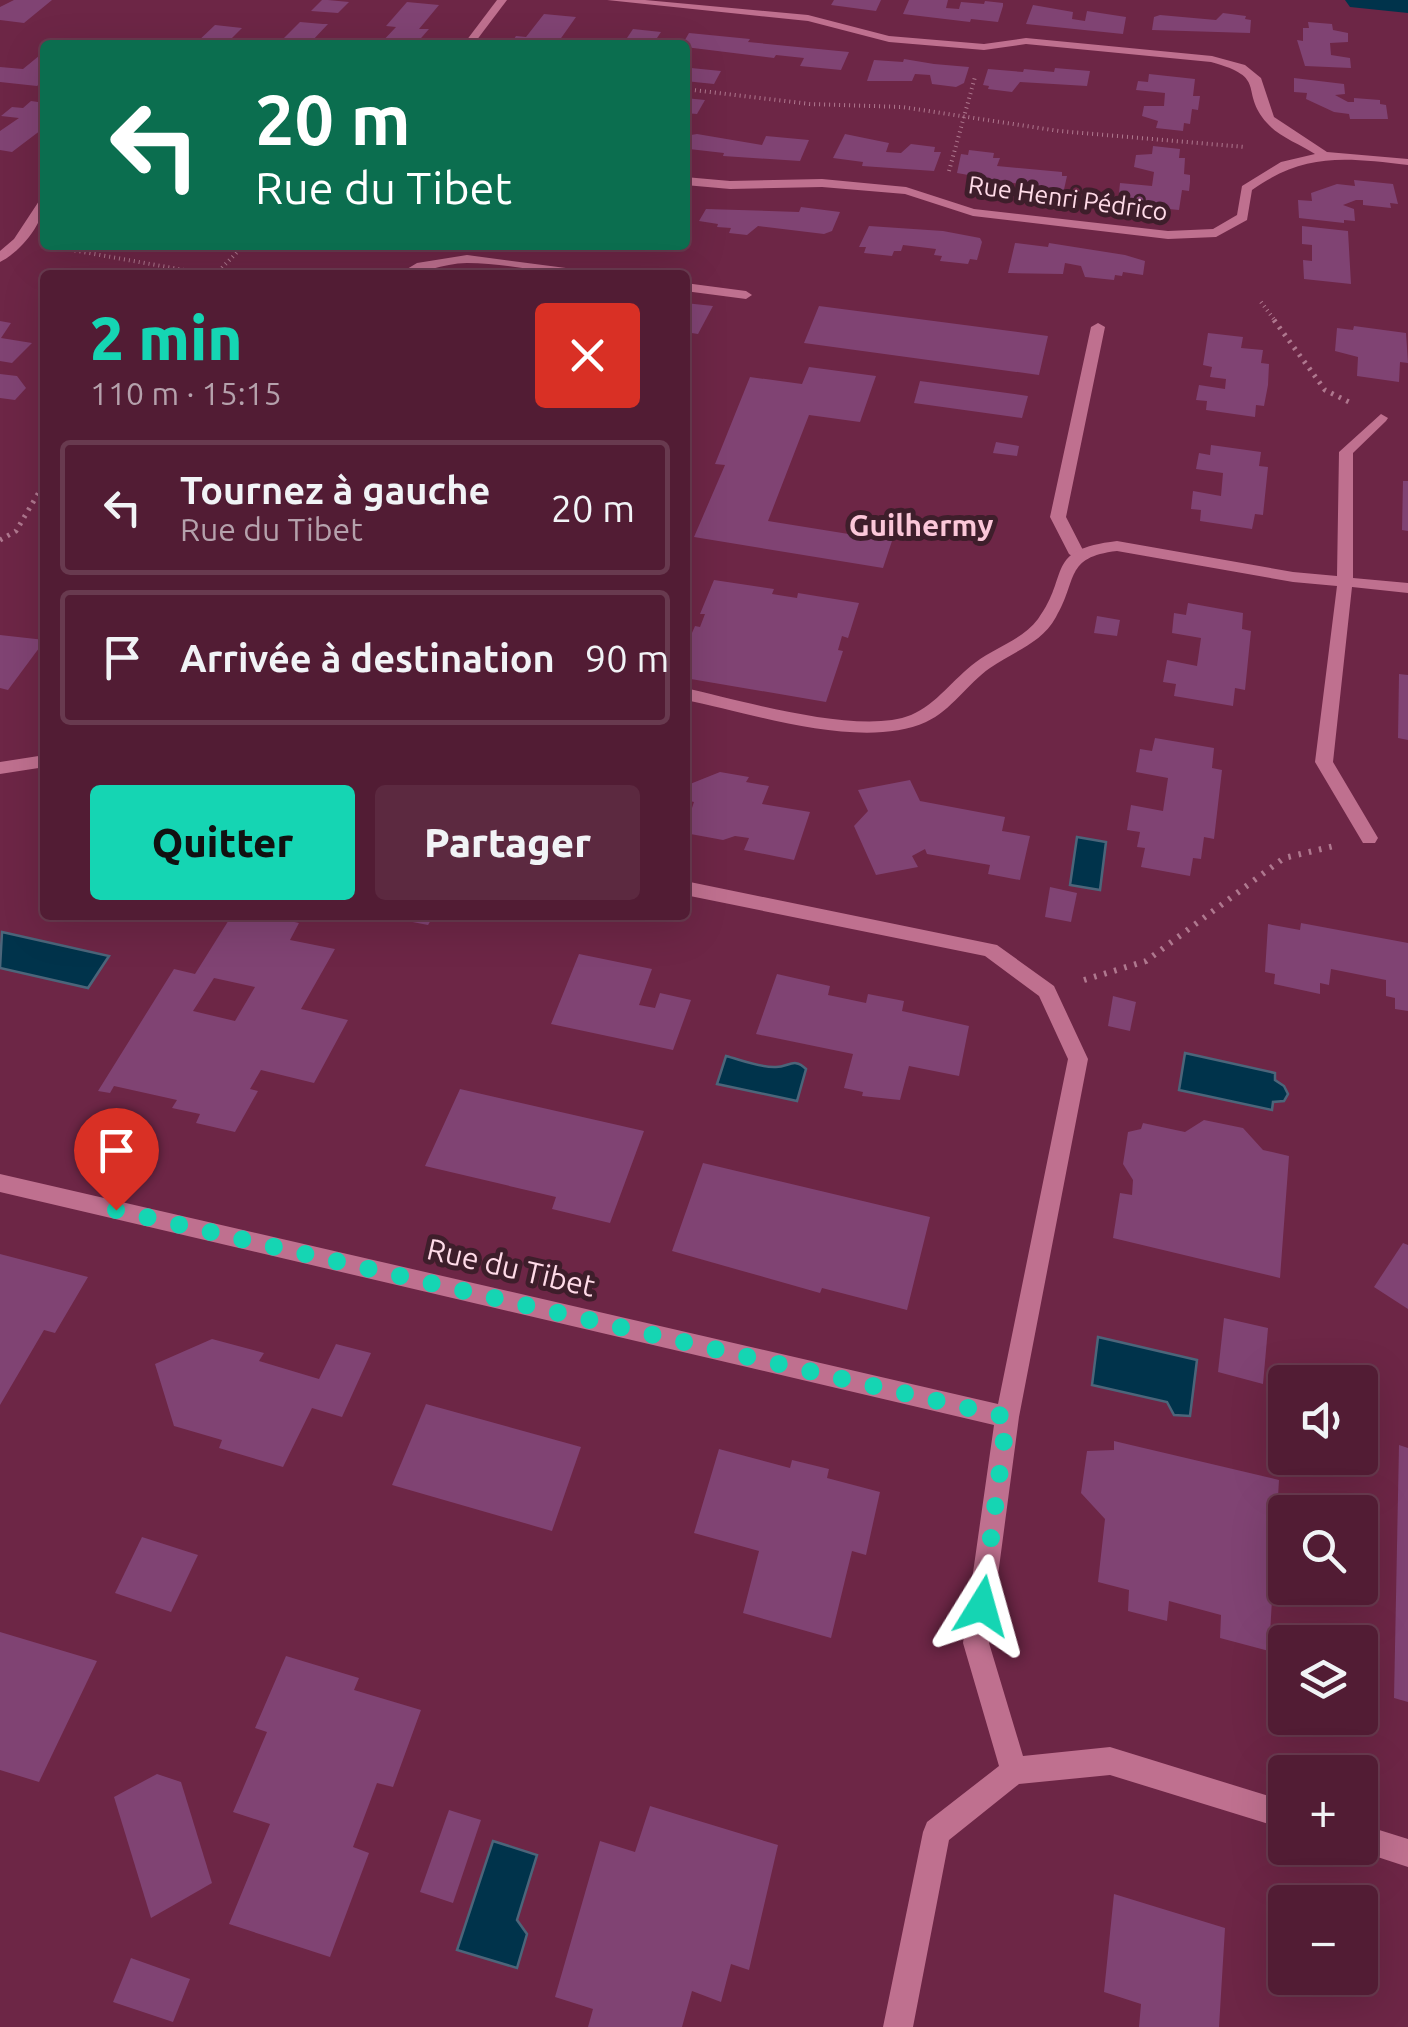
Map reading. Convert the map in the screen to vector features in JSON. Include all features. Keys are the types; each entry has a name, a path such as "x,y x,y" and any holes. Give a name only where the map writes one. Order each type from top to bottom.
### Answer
{"street":[{"path":"472,40 502,0"},
{"path":"612,0 808,18 888,38 984,47 1026,41 1212,59 1241,67 1257,80 1260,109 1270,122 1322,153"},
{"name":"Rue Henri Pédrico","path":"690,182 730,186 822,182 906,191 974,212 1196,236 1234,226 1242,217 1246,189 1260,177 1322,153 1408,162"},
{"path":"0,258 19,241 40,209"},
{"path":"411,270 444,259 543,270"},
{"path":"690,288 746,295"},
{"path":"1077,554 1058,517 1098,326"},
{"path":"1369,838 1324,762 1345,580 1346,452 1381,418"},
{"path":"690,695 879,727 908,723 937,710 980,666 1036,632 1050,612 1068,563 1092,547 1117,546 1293,577 1408,588"},
{"path":"0,768 40,762"},
{"path":"690,889 990,950 1047,991 1078,1059 1007,1417 976,1644 1014,1771"},
{"name":"Rue du Tibet","path":"0,1183 1007,1417"},
{"path":"898,2027 937,1832 1014,1771 1110,1761 1268,1810"},
{"path":"1378,1844 1408,1853"}],"path":[{"path":"927,198 947,182 984,47"},
{"path":"690,90 810,104 902,107 1106,136 1249,147"},
{"path":"19,241 40,245"},
{"path":"71,250 185,270"},
{"path":"219,270 239,250"},
{"path":"1261,302 1325,390 1381,418"},
{"path":"0,540 16,531 40,490"},
{"path":"1047,991 1146,961 1284,858 1369,838"}],"water":[{"path":"1077,837 1106,842 1100,890 1070,885"},
{"path":"2,932 109,956 88,988 0,968"},
{"path":"1185,1053 1275,1073 1275,1080 1288,1094 1284,1101 1273,1102 1272,1110 1179,1090"},
{"path":"726,1056 764,1066 802,1065 806,1069 797,1101 717,1084"},
{"path":"1098,1337 1197,1360 1190,1416 1174,1415 1167,1402 1092,1385"},
{"path":"493,1841 537,1855 517,1920 527,1934 517,1968 457,1950"}],"building":[{"path":"14,0 52,0 24,23 0,20 0,7"},
{"path":"322,0 349,2 338,13 311,11"},
{"path":"834,0 881,0 876,11 831,5"},
{"path":"909,0 948,0 946,8 959,9 961,2 985,1 1003,6 998,22 970,22 903,14"},
{"path":"407,2 439,5 419,29 429,29 419,40 384,40 396,27 386,26"},
{"path":"1033,5 1073,12 1072,19 1085,21 1087,11 1126,17 1123,34 1026,24"},
{"path":"1223,13 1246,16 1251,20 1250,33 1152,30 1154,17 1160,15 1216,20"},
{"path":"544,14 576,17 560,40 513,40 516,36 526,37"},
{"path":"300,22 328,24 313,40 283,39"},
{"path":"1308,22 1332,24 1333,30 1348,33 1348,42 1330,43 1331,55 1350,58 1351,68 1305,66 1297,40 1303,41 1303,28 1309,28"},
{"path":"215,25 242,28 230,40 199,40"},
{"path":"633,29 661,32 656,40 626,40"},
{"path":"689,33 849,52 841,70 800,66 804,58 690,48 690,40 685,40"},
{"path":"40,55 40,83 0,82 0,67 23,69"},
{"path":"904,59 969,67 964,83 956,87 932,84 930,75 915,74 912,81 867,81 874,60"},
{"path":"1055,68 1090,71 1087,86 1020,82 1012,92 983,85 988,69 1054,72"},
{"path":"690,70 721,71 714,84 690,82"},
{"path":"1149,74 1195,79 1193,96 1200,96 1198,110 1192,109 1190,124 1184,123 1183,131 1156,128 1158,121 1142,116 1144,106 1164,106 1165,93 1136,90 1138,81 1148,82"},
{"path":"1294,78 1344,84 1345,94 1335,95 1348,102 1354,102 1354,98 1380,100 1380,104 1386,105 1388,119 1350,119 1349,114 1334,112 1306,99 1307,93 1294,92"},
{"path":"690,98 705,100 697,114 690,113"},
{"path":"31,101 40,102 40,131 12,152 0,150 0,131 19,118 1,116 12,107 23,108"},
{"path":"845,134 889,143 886,152 901,153 911,144 935,147 934,152 941,152 934,171 862,166 863,162 833,158"},
{"path":"690,135 762,145 766,136 809,140 800,161 723,156 724,153 690,149"},
{"path":"1153,146 1180,149 1179,158 1185,158 1189,191 1182,190 1179,210 1128,205 1129,195 1119,193 1120,183 1152,186 1154,172 1134,167 1136,155 1152,154"},
{"path":"969,150 994,153 993,158 1000,158 997,166 1062,172 1062,176 1067,176 1063,194 1024,190 1025,185 957,173 961,154 968,155"},
{"path":"1354,180 1393,184 1398,204 1390,203 1391,208 1363,205 1363,200 1356,200 1343,205 1354,209 1355,221 1344,223 1299,218 1298,200 1312,201 1311,193 1337,184 1355,186"},
{"path":"801,207 840,212 832,231 824,234 758,226 747,235 729,233 731,228 699,221 706,209 799,212"},
{"path":"869,226 943,231 980,238 982,242 977,260 970,259 968,264 940,261 942,256 934,255 936,249 903,245 892,256 864,253 866,247 859,247"},
{"path":"1302,226 1348,231 1351,284 1304,279 1303,260 1312,261 1312,245 1302,244"},
{"path":"1015,243 1048,247 1049,243 1125,255 1145,261 1143,275 1123,272 1122,276 1115,275 1114,280 1085,277 1081,266 1065,263 1063,274 1008,273"},
{"path":"690,304 713,306 698,334 690,333"},
{"path":"819,306 1048,336 1039,375 804,343"},
{"path":"0,321 11,323 1,338 32,343 12,363 0,361"},
{"path":"1354,326 1406,333 1408,363 1400,362 1399,382 1357,376 1358,357 1335,351 1337,328 1353,330"},
{"path":"1208,333 1243,337 1241,348 1263,350 1261,363 1269,364 1268,385 1264,406 1256,405 1255,417 1206,410 1207,401 1196,400 1199,385 1225,389 1226,379 1210,377 1212,367 1203,365"},
{"path":"809,367 876,376 860,422 809,415 768,521 892,541 883,568 694,537 725,465 715,464 750,377 802,384"},
{"path":"0,374 17,376 26,388 15,400 0,398"},
{"path":"920,381 1028,396 1022,418 914,403"},
{"path":"996,442 1019,446 1017,456 993,453"},
{"path":"1211,445 1261,452 1259,466 1268,467 1263,515 1255,514 1252,529 1200,521 1201,510 1191,509 1193,491 1221,496 1223,473 1196,469 1199,453 1210,455"},
{"path":"1403,481 1408,481 1408,531 1402,530"},
{"path":"714,580 774,589 772,594 797,598 798,593 859,603 848,638 842,636 838,650 843,651 826,702 690,679 690,638 695,626 700,627 705,614 700,614"},
{"path":"1188,603 1243,613 1242,629 1251,631 1245,690 1235,688 1233,706 1174,696 1176,684 1163,682 1167,660 1197,666 1201,638 1172,633 1174,613 1186,615"},
{"path":"1097,616 1120,620 1117,636 1094,633"},
{"path":"0,635 40,639 40,647 8,690 0,688"},
{"path":"1399,674 1408,675 1408,740 1398,738"},
{"path":"1155,738 1214,748 1212,768 1222,770 1214,839 1204,837 1201,859 1193,858 1190,876 1141,867 1145,848 1137,847 1140,832 1127,830 1131,805 1163,811 1168,778 1136,772 1140,749 1152,751"},
{"path":"720,772 749,777 746,782 769,786 762,804 810,812 794,860 744,850 749,838 735,836 723,840 690,834 694,802 690,801 690,784"},
{"path":"910,780 920,801 1005,817 1002,831 1030,836 1020,880 988,874 990,865 927,854 925,849 912,856 918,867 876,875 854,826 868,811 858,790"},
{"path":"1050,887 1077,893 1071,922 1045,917"},
{"path":"229,920 299,923 290,940 335,949 301,1009 348,1020 314,1083 261,1070 250,1089 258,1091 235,1132 196,1123 200,1114 172,1108 177,1100 114,1086 110,1093 98,1091 174,969 195,974","holes":["214,978 255,987 235,1021 193,1011"]},
{"path":"402,920 431,920 428,925"},
{"path":"1301,923 1408,943 1408,1011 1395,1009 1395,998 1386,996 1386,980 1331,969 1329,985 1320,983 1320,994 1274,984 1275,974 1265,972 1268,924 1300,930"},
{"path":"579,954 652,969 639,1005 655,1008 660,993 691,1000 673,1050 551,1024"},
{"path":"777,974 830,986 828,995 866,1003 868,994 904,1001 902,1011 969,1026 959,1076 909,1066 900,1100 862,1096 863,1092 844,1088 853,1054 756,1034"},
{"path":"1113,996 1136,1002 1130,1031 1108,1026"},
{"path":"460,1089 644,1131 610,1223 552,1209 556,1197 425,1166"},
{"path":"1204,1120 1243,1128 1263,1150 1289,1156 1280,1278 1113,1238 1120,1193 1132,1195 1133,1180 1123,1164 1128,1132 1141,1129 1143,1123 1185,1132"},
{"path":"703,1163 930,1217 907,1310 822,1288 820,1293 672,1251"},
{"path":"1403,1243 1408,1245 1408,1309 1374,1287"},
{"path":"0,1254 88,1277 55,1333 44,1330 0,1405"},
{"path":"1224,1318 1268,1328 1263,1384 1218,1372"},
{"path":"212,1339 264,1353 259,1361 319,1379 336,1344 371,1353 342,1417 312,1408 283,1467 219,1448 222,1440 174,1426 155,1364"},
{"path":"426,1404 581,1447 552,1531 392,1485"},
{"path":"1114,1441 1279,1480 1278,1495 1268,1495 1268,1605 1272,1605 1268,1651 1220,1638 1221,1615 1169,1601 1167,1621 1128,1611 1129,1590 1098,1582 1105,1519 1081,1493 1087,1451 1114,1450"},
{"path":"1399,1445 1408,1448 1408,1702 1394,1698"},
{"path":"719,1449 790,1468 792,1460 829,1469 827,1478 880,1492 866,1555 852,1551 831,1638 743,1613 759,1551 694,1533"},
{"path":"142,1537 198,1555 171,1612 115,1593"},
{"path":"0,1632 97,1661 39,1782 0,1770"},
{"path":"286,1656 359,1678 354,1690 421,1710 393,1787 377,1783 353,1847 369,1853 330,1957 229,1924 270,1824 233,1812 267,1732 255,1728"},
{"path":"157,1774 181,1782 212,1883 151,1918 114,1797"},
{"path":"650,1806 778,1845 749,1970 731,1964 721,2002 692,1991 682,2027 588,2027 593,2009 555,1997 600,1841 635,1852"},
{"path":"449,1810 481,1820 453,1903 420,1892"},
{"path":"1114,1894 1225,1928 1219,2027 1139,2027 1141,2004 1104,1992"},
{"path":"131,1958 190,1979 173,2022 113,2002"}],"waterway":[{"path":"1361,0 1408,4"}],"district":[{"name":"Guilhermy","path":"921,526"}],"route":[{"path":"116,1210 1007,1417 982,1606"}]}
